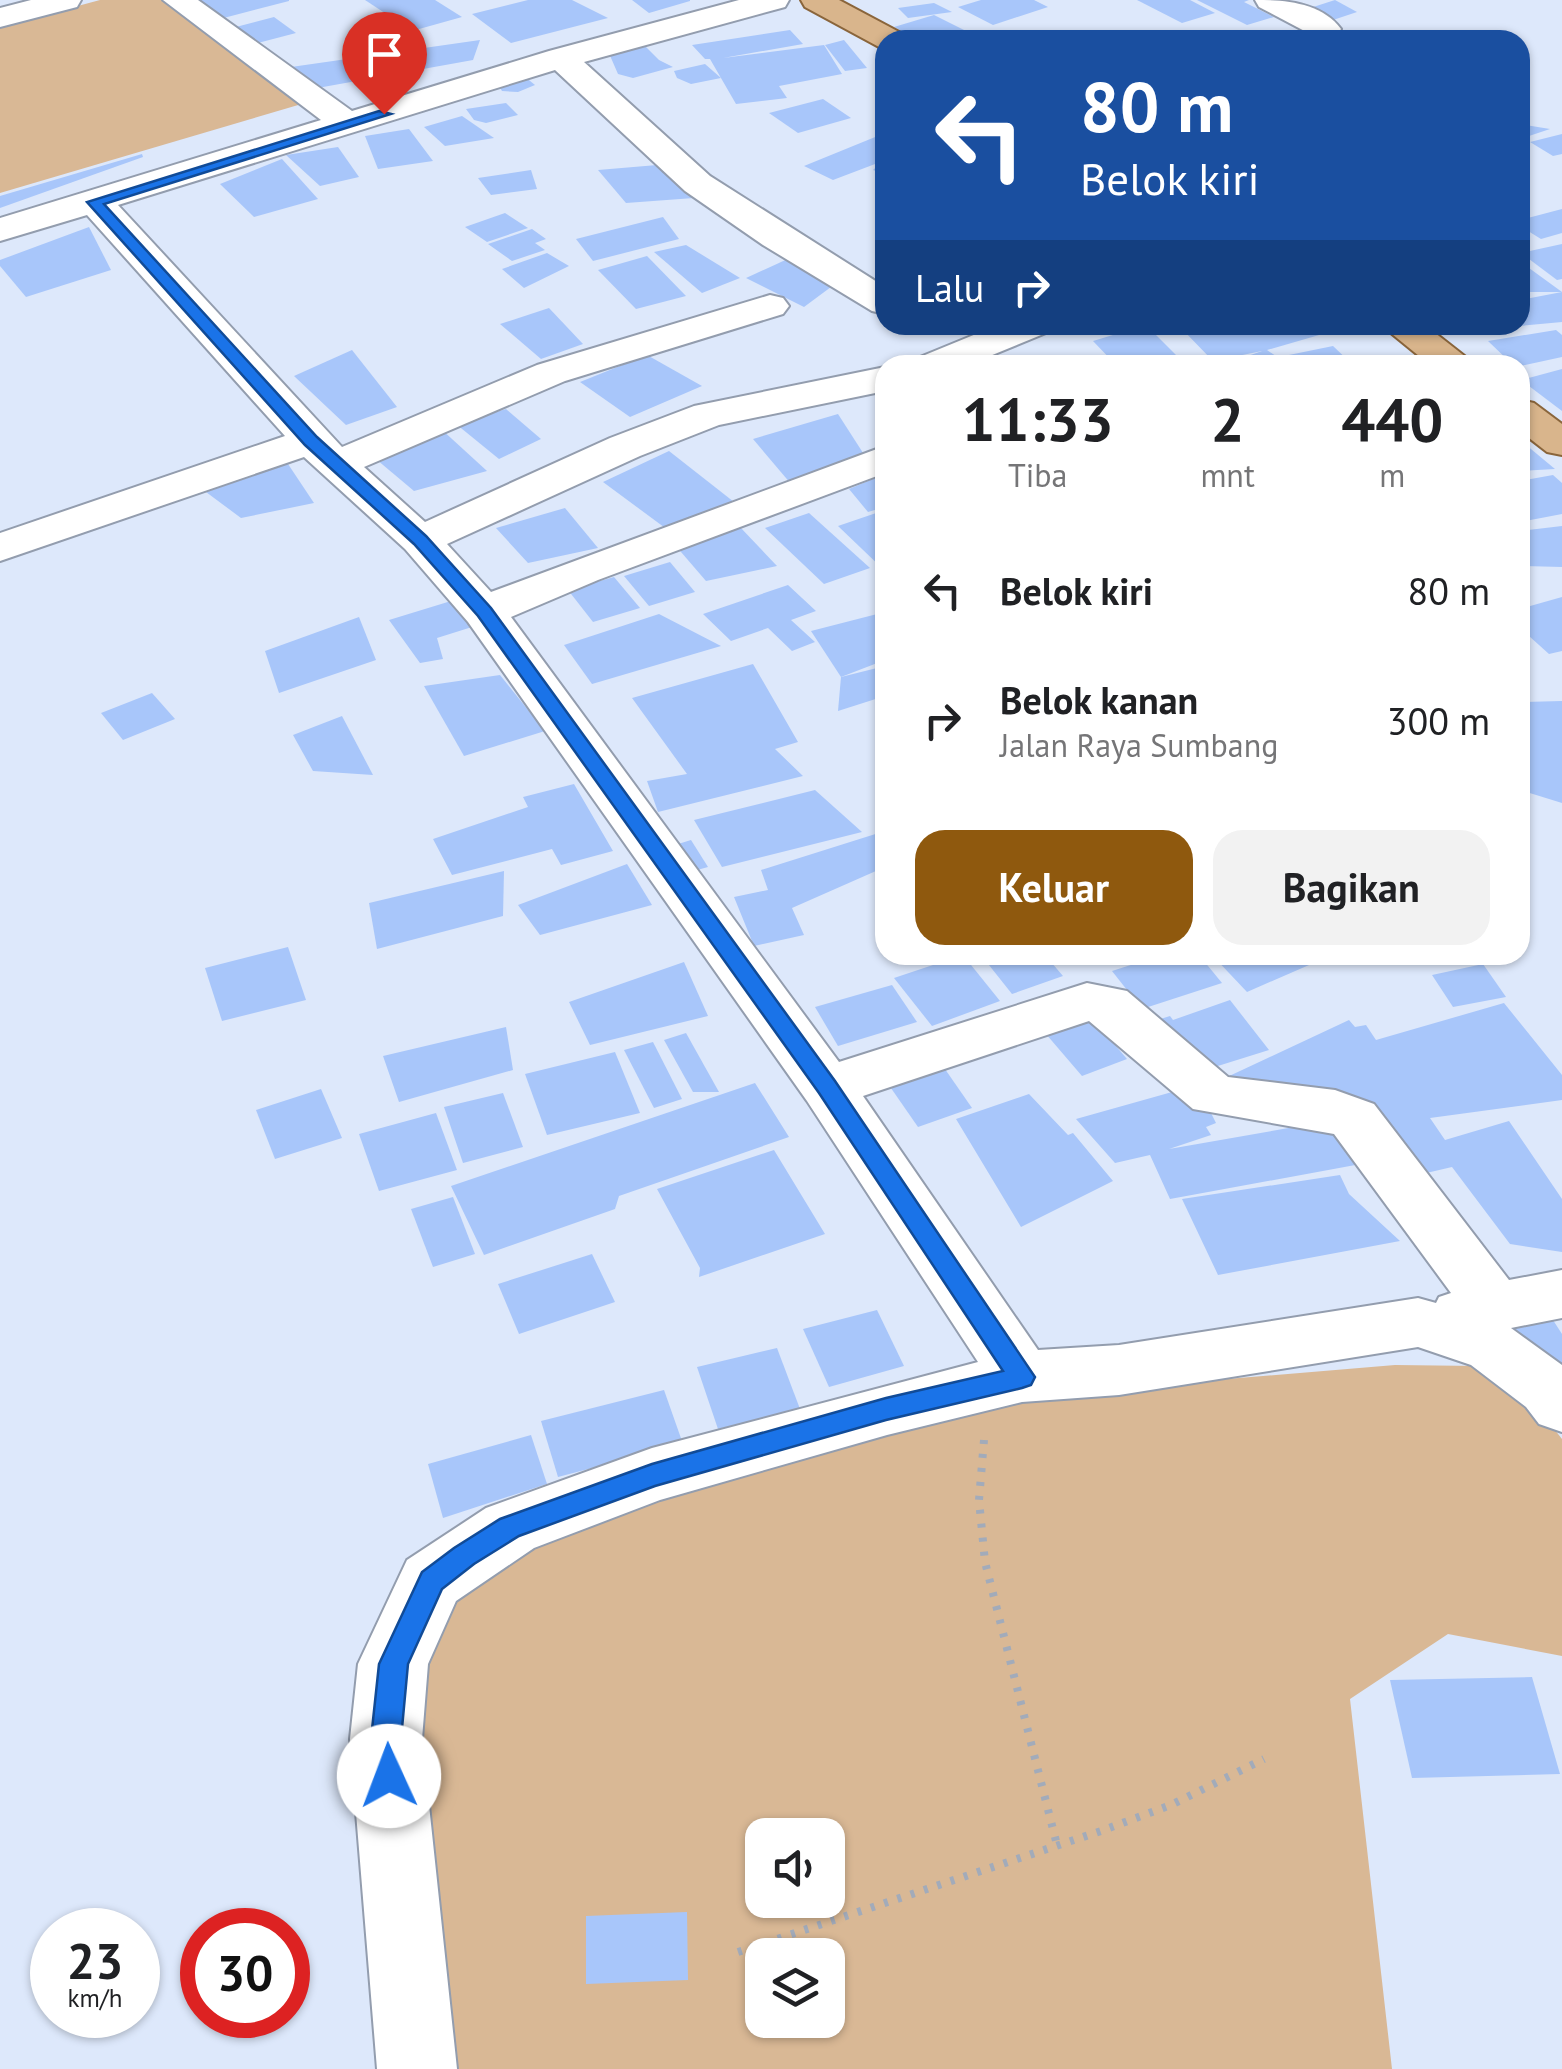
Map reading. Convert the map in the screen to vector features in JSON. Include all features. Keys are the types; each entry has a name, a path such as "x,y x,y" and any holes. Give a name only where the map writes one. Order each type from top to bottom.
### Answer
{"main road":[{"path":"816,0 875,32"},
{"path":"1414,335 1442,355"}],"street":[{"path":"178,0 349,125"},
{"path":"0,230 560,58 774,0"},
{"path":"1270,0 1325,29"},
{"path":"0,18 46,2"},
{"path":"632,10 662,30"},
{"path":"560,58 602,93 670,162 752,224 875,297"},
{"path":"94,202 324,452 420,540 484,612 827,1087 1009,1381"},
{"path":"0,548 324,452 551,373 770,306"},
{"path":"958,355 1008,335"},
{"path":"420,540 624,448 708,415 875,381"},
{"path":"484,612 557,577 722,523 875,462"},
{"path":"827,1087 1087,1002 1108,1004 1213,1095 1335,1111 1354,1120 1495,1307"},
{"path":"417,2069 386,1739 394,1664 432,1581 510,1528 652,1475 886,1409 1009,1381 1118,1370 1418,1322 1562,1294"},
{"path":"1418,1322 1493,1347 1548,1389 1562,1406"}],"path":[{"path":"1009,1381 980,1460 982,1539 995,1608 1056,1845"},
{"path":"738,1952 1171,1805 1264,1758"}],"shaded area":[{"path":"100,0 168,0 305,103 0,193 0,27"},
{"path":"1395,1365 1478,1366 1528,1396 1562,1439 1562,1656 1448,1634 1350,1699 1392,2069 454,2069 414,1705 447,1586 505,1542 1024,1396"}],"building":[{"path":"365,0 435,0 462,17 412,31"},
{"path":"528,0 572,0 608,18 511,43 472,14"},
{"path":"632,0 690,0 690,1 649,13"},
{"path":"981,0 1034,0 1048,7 993,25 958,7"},
{"path":"1137,0 1190,0 1215,13 1182,23"},
{"path":"1197,0 1249,0 1244,2 1274,17 1247,25"},
{"path":"1335,0 1357,12 1333,20 1307,9"},
{"path":"289,1 216,20 192,2"},
{"path":"934,3 952,12 908,18 898,8"},
{"path":"934,15 964,30 900,30 894,27"},
{"path":"274,17 296,33 254,44 232,28"},
{"path":"790,30 803,44 723,58 824,45 842,74 779,86 787,98 736,104 710,59 705,59 692,45"},
{"path":"480,40 473,60 312,89 284,68"},
{"path":"639,40 659,60 673,67 633,78 618,74 608,51"},
{"path":"844,40 867,68 845,71 825,45"},
{"path":"705,64 721,78 691,84 677,78 674,71"},
{"path":"524,76 535,85 518,92 502,91 497,83"},
{"path":"823,99 851,118 798,133 769,113"},
{"path":"506,103 518,115 486,123 474,120 466,109"},
{"path":"462,116 494,138 445,146 424,127"},
{"path":"1530,126 1550,129 1530,136"},
{"path":"409,129 433,161 378,169 365,136"},
{"path":"1562,134 1562,154 1553,156 1530,142"},
{"path":"875,137 875,164 833,180 804,166"},
{"path":"338,147 359,177 320,186 286,155"},
{"path":"142,154 143,157 0,208 0,196"},
{"path":"282,159 318,199 254,217 220,184"},
{"path":"669,164 694,198 626,203 598,170"},
{"path":"531,170 537,189 491,195 478,178"},
{"path":"1562,209 1562,233 1541,239 1530,232 1530,217"},
{"path":"505,213 528,228 487,242 465,227"},
{"path":"663,217 679,239 593,261 576,239"},
{"path":"89,227 111,270 26,297 0,266 0,260"},
{"path":"532,229 546,239 535,243 545,250 512,261 488,244"},
{"path":"1562,244 1562,279 1557,280 1530,260 1530,251"},
{"path":"686,245 740,278 702,293 654,252"},
{"path":"547,253 569,266 524,288 502,269"},
{"path":"647,256 686,296 636,309 598,270"},
{"path":"792,257 835,284 804,307 746,278"},
{"path":"1530,269 1562,292 1530,292"},
{"path":"1562,292 1562,322 1530,325 1530,298"},
{"path":"549,308 583,344 541,359 500,324"},
{"path":"1556,330 1562,335 1562,357 1530,364 1530,355 1503,355 1488,341 1530,335"},
{"path":"1113,335 1156,335 1176,355 1106,355 1093,341"},
{"path":"1188,335 1319,335 1267,350 1274,355 1251,355 1262,351 1207,355"},
{"path":"1333,346 1342,355 1289,355"},
{"path":"352,350 397,407 346,425 294,376"},
{"path":"647,355 702,386 630,417 580,382"},
{"path":"1562,369 1562,411 1530,387 1530,378"},
{"path":"506,409 541,439 499,459 456,424"},
{"path":"838,414 865,456 797,491 753,439"},
{"path":"440,428 487,471 414,491 370,454"},
{"path":"1530,448 1555,469 1530,470"},
{"path":"669,451 734,502 672,533 603,482"},
{"path":"288,464 314,503 241,518 206,492"},
{"path":"1553,475 1562,483 1562,514 1530,520 1530,479"},
{"path":"875,478 875,510 868,512 849,489"},
{"path":"565,508 598,548 528,563 496,528"},
{"path":"809,513 870,568 824,584 765,528"},
{"path":"875,513 875,561 838,526"},
{"path":"1562,526 1562,567 1530,566 1530,530"},
{"path":"740,527 777,566 706,581 675,545"},
{"path":"670,562 695,592 649,606 624,576"},
{"path":"614,577 640,608 593,622 568,590"},
{"path":"788,585 816,611 791,620 815,642 792,651 768,628 731,641 703,614"},
{"path":"1562,597 1562,651 1549,654 1530,637 1530,606"},
{"path":"451,601 472,627 437,638 443,659 420,663 389,620"},
{"path":"659,614 721,646 592,684 564,645"},
{"path":"875,615 875,664 841,677 811,631"},
{"path":"359,617 376,660 279,693 265,651"},
{"path":"753,664 798,742 775,749 803,776 658,812 647,781 687,774 632,698"},
{"path":"875,668 875,699 838,711 841,677"},
{"path":"500,675 545,731 464,756 424,686"},
{"path":"152,693 175,719 123,740 101,713"},
{"path":"1562,701 1562,803 1530,793 1530,702"},
{"path":"342,716 373,775 313,771 293,735"},
{"path":"574,784 613,851 561,865 552,849 452,875 433,839 528,807 523,797"},
{"path":"815,790 862,832 722,867 694,820"},
{"path":"875,834 875,871 792,908 804,935 754,946 734,897 768,890 761,870"},
{"path":"691,840 708,867 679,875 662,849"},
{"path":"627,864 652,905 540,935 518,905"},
{"path":"504,871 503,916 377,949 369,903"},
{"path":"288,947 306,1000 222,1021 205,968"},
{"path":"684,962 708,1016 590,1045 569,1002"},
{"path":"933,965 971,965 1000,1001 932,1026 894,978"},
{"path":"989,965 1054,965 1063,976 1012,994"},
{"path":"1131,965 1207,965 1222,983 1142,1009 1112,971"},
{"path":"1221,965 1309,965 1247,992"},
{"path":"1484,965 1506,997 1453,1007 1432,975"},
{"path":"892,985 917,1022 838,1046 815,1007"},
{"path":"1230,1000 1269,1050 1189,1075 1151,1022 1170,1016 1173,1020"},
{"path":"1504,1003 1562,1075 1562,1100 1430,1118 1445,1140 1509,1121 1562,1199 1562,1252 1510,1244 1452,1167 1405,1178 1359,1107 1225,1078 1349,1020 1355,1027 1366,1025 1376,1040"},
{"path":"1085,1010 1127,1059 1082,1076 1040,1027"},
{"path":"506,1027 513,1070 399,1102 383,1056"},
{"path":"686,1033 719,1092 693,1092 664,1040"},
{"path":"653,1042 682,1099 654,1108 624,1050"},
{"path":"615,1052 640,1113 547,1135 525,1074"},
{"path":"938,1059 972,1108 918,1127 884,1078"},
{"path":"755,1083 789,1137 619,1196 615,1209 484,1255 451,1186"},
{"path":"1197,1085 1216,1123 1206,1127 1211,1135 1169,1149 1334,1120 1377,1161 1170,1199 1150,1155 1115,1163 1076,1119"},
{"path":"321,1089 342,1138 275,1159 256,1110"},
{"path":"503,1093 523,1147 463,1163 444,1107"},
{"path":"1029,1094 1068,1135 1073,1133 1113,1181 1021,1227 956,1119"},
{"path":"436,1113 457,1170 379,1191 359,1134"},
{"path":"774,1150 825,1234 699,1277 700,1268 657,1189"},
{"path":"1340,1175 1349,1194 1400,1241 1218,1275 1182,1199"},
{"path":"453,1197 475,1254 433,1267 411,1209"},
{"path":"592,1254 615,1302 519,1334 498,1284"},
{"path":"1542,1303 1562,1334 1562,1371 1527,1339 1496,1326"},
{"path":"877,1310 904,1366 829,1387 803,1329"},
{"path":"777,1348 800,1409 718,1429 697,1367"},
{"path":"664,1390 683,1444 558,1477 541,1421"},
{"path":"531,1435 547,1484 443,1518 428,1464"},
{"path":"1532,1677 1560,1774 1412,1778 1390,1680"},
{"path":"687,1912 688,1980 586,1984 586,1916"}],"route":[{"path":"384,114 94,202 311,441 420,540 484,612 827,1087 1022,1377 886,1409 652,1475 510,1528 464,1556 432,1581 394,1664 386,1739 389,1776"}]}
